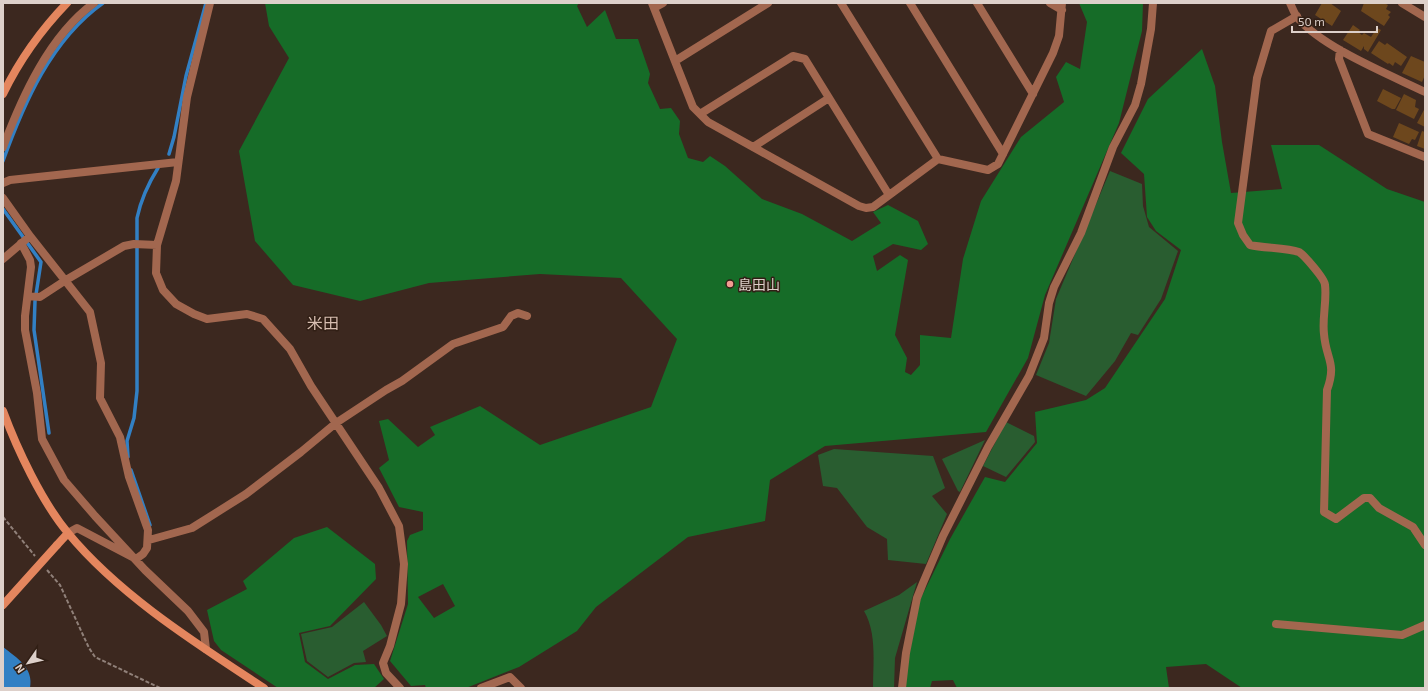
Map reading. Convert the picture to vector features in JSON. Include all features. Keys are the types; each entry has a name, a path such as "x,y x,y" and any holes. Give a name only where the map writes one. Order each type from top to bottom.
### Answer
{"street":[{"path":"3,94 43,29 67,3"},
{"path":"3,147 32,78 54,46 76,20 94,3"},
{"path":"210,3 187,97 176,181 157,245 156,273 163,290 176,304 207,319 247,314 263,319 290,349 311,386 379,488 399,526 404,564 401,604 390,646 383,663 386,673 400,688"},
{"path":"663,3 653,6 693,107 708,122 859,206 866,208 873,207 938,158"},
{"path":"675,61 768,3"},
{"path":"841,3 938,158 988,170 998,164 1054,53 1059,36 1062,7 1050,3"},
{"path":"910,3 1003,154"},
{"path":"977,3 1033,94"},
{"path":"902,688 906,653 917,598 943,536 988,447 1029,376 1044,338 1049,303 1054,287 1081,233 1113,147 1135,105 1141,84 1151,29 1153,3"},
{"path":"1290,3 1297,16 1309,29 1340,50 1425,92"},
{"path":"1402,3 1425,17"},
{"path":"1297,16 1271,31 1257,78 1238,223 1243,235 1250,245 1300,252 1318,272 1325,284 1323,323 1325,344 1332,368 1327,390 1324,512 1336,519 1364,498 1370,498 1379,508 1413,527 1425,545"},
{"path":"1340,50 1339,59 1368,134 1425,157"},
{"path":"700,114 793,56 805,59 889,195"},
{"path":"753,147 829,98"},
{"path":"3,183 10,180 178,162"},
{"path":"3,198 25,240 30,260 33,296 25,316 25,330 37,393 42,439 64,480 136,559 188,611 204,632 206,649"},
{"path":"3,259 25,240"},
{"path":"25,240 66,280 90,312 101,362 100,398 123,446 129,477 146,519 149,540 143,554 136,559"},
{"path":"33,296 66,280 124,246 136,244 157,245"},
{"path":"149,540 192,528 240,498 301,452 336,423 386,390 402,382 452,344 503,327 511,316 518,312 527,316"},
{"path":"3,411 12,437 50,507 68,533 107,574 136,598 206,649 264,688"},
{"path":"3,605 56,545 68,533 77,528 136,559"},
{"path":"1276,624 1402,635 1425,625"},
{"path":"481,688 510,677 521,688"}],"path":[{"path":"3,517 36,557"},
{"path":"46,568 60,585 89,648 95,657 160,688"}],"green space":[{"path":"265,3 579,3 577,6 587,27 605,10 616,39 638,39 650,74 648,83 660,109 671,108 680,121 679,134 688,158 703,162 710,156 725,166 762,199 802,214 852,241 881,223 873,212 888,205 918,221 928,244 921,250 893,244 873,256 877,271 900,255 908,260 895,335 907,358 905,372 911,375 920,365 920,335 951,338 963,259 981,201 1021,137 1064,102 1056,77 1066,62 1080,69 1087,22 1079,3 1143,3 1142,31 1119,123 1045,295 1028,358 986,432 825,446 770,480 765,521 688,537 596,607 577,631 519,667 466,688 426,688 425,685 411,686 390,661 408,604 407,541 410,535 423,530 423,512 399,507 379,468 389,460 379,421 388,419 418,447 435,435 430,427 480,406 540,445 651,407 677,339 621,278 540,274 429,283 360,301 293,285 255,241 239,151 289,58 269,26","holes":["443,584 455,606 434,618 418,597"]},
{"path":"1202,49 1215,86 1222,142 1231,193 1282,189 1271,145 1319,145 1387,189 1425,202 1425,688 1242,688 1206,664 1166,667 1169,688 957,688 953,680 932,681 930,688 905,688 907,666 920,600 950,539 985,477 1005,482 1037,443 1035,412 1086,400 1105,388 1165,299 1181,250 1156,231 1147,217 1144,174 1121,153 1148,99"},
{"path":"1110,171 1142,184 1143,206 1149,227 1178,251 1161,299 1138,335 1131,333 1115,361 1086,396 1036,375 1049,343 1056,299"},
{"path":"1006,422 1034,436 1035,442 1006,477 983,466"},
{"path":"985,440 960,492 958,491 942,459"},
{"path":"834,449 933,456 945,488 932,496 947,514 926,564 888,560 887,539 867,527 837,488 823,486 818,455"},
{"path":"327,527 375,564 376,579 330,626 299,633 305,662 328,679 355,665 374,664 384,679 374,688 278,688 221,650 214,641 207,610 247,589 243,581 294,538"},
{"path":"917,582 895,658 894,688 873,688 873,638 864,611 899,595"},
{"path":"364,602 387,636 363,651 366,662 354,663 328,677 307,661 301,634 332,627"}],"water":[{"path":"3,647 19,660 27,669 31,681 30,688 3,688"}],"building":[{"path":"1322,3 1330,3 1341,11 1332,26 1315,15"},
{"path":"1364,3 1384,3 1388,5 1386,9 1391,12 1388,15 1390,17 1384,26 1361,11"},
{"path":"1353,25 1360,30 1358,32 1362,35 1364,33 1371,37 1377,28 1381,30 1368,52 1364,49 1364,46 1361,51 1343,40"},
{"path":"1379,41 1385,45 1387,43 1407,57 1401,66 1395,62 1393,66 1389,63 1388,64 1371,53"},
{"path":"1411,56 1425,62 1425,75 1422,82 1402,73"},
{"path":"1383,89 1401,98 1395,109 1392,109 1377,101"},
{"path":"1404,94 1416,100 1415,107 1419,109 1414,119 1396,110"},
{"path":"1425,108 1425,127 1417,123"},
{"path":"1399,123 1419,132 1415,140 1412,139 1409,144 1393,137"},
{"path":"1422,131 1425,132 1425,149 1417,146"}],"waterway":[{"path":"3,161 20,117 41,74 68,35 103,3"},
{"path":"169,154 174,137 186,76 206,3"},
{"path":"128,457 127,441 134,418 137,391 137,218 145,192 158,168"},
{"path":"3,209 41,262 35,301 34,330 49,433"},
{"path":"131,470 150,525"}],"place":[{"name":"島田山","path":"730,284"}],"district":[{"name":"米田","path":"323,322"}]}
